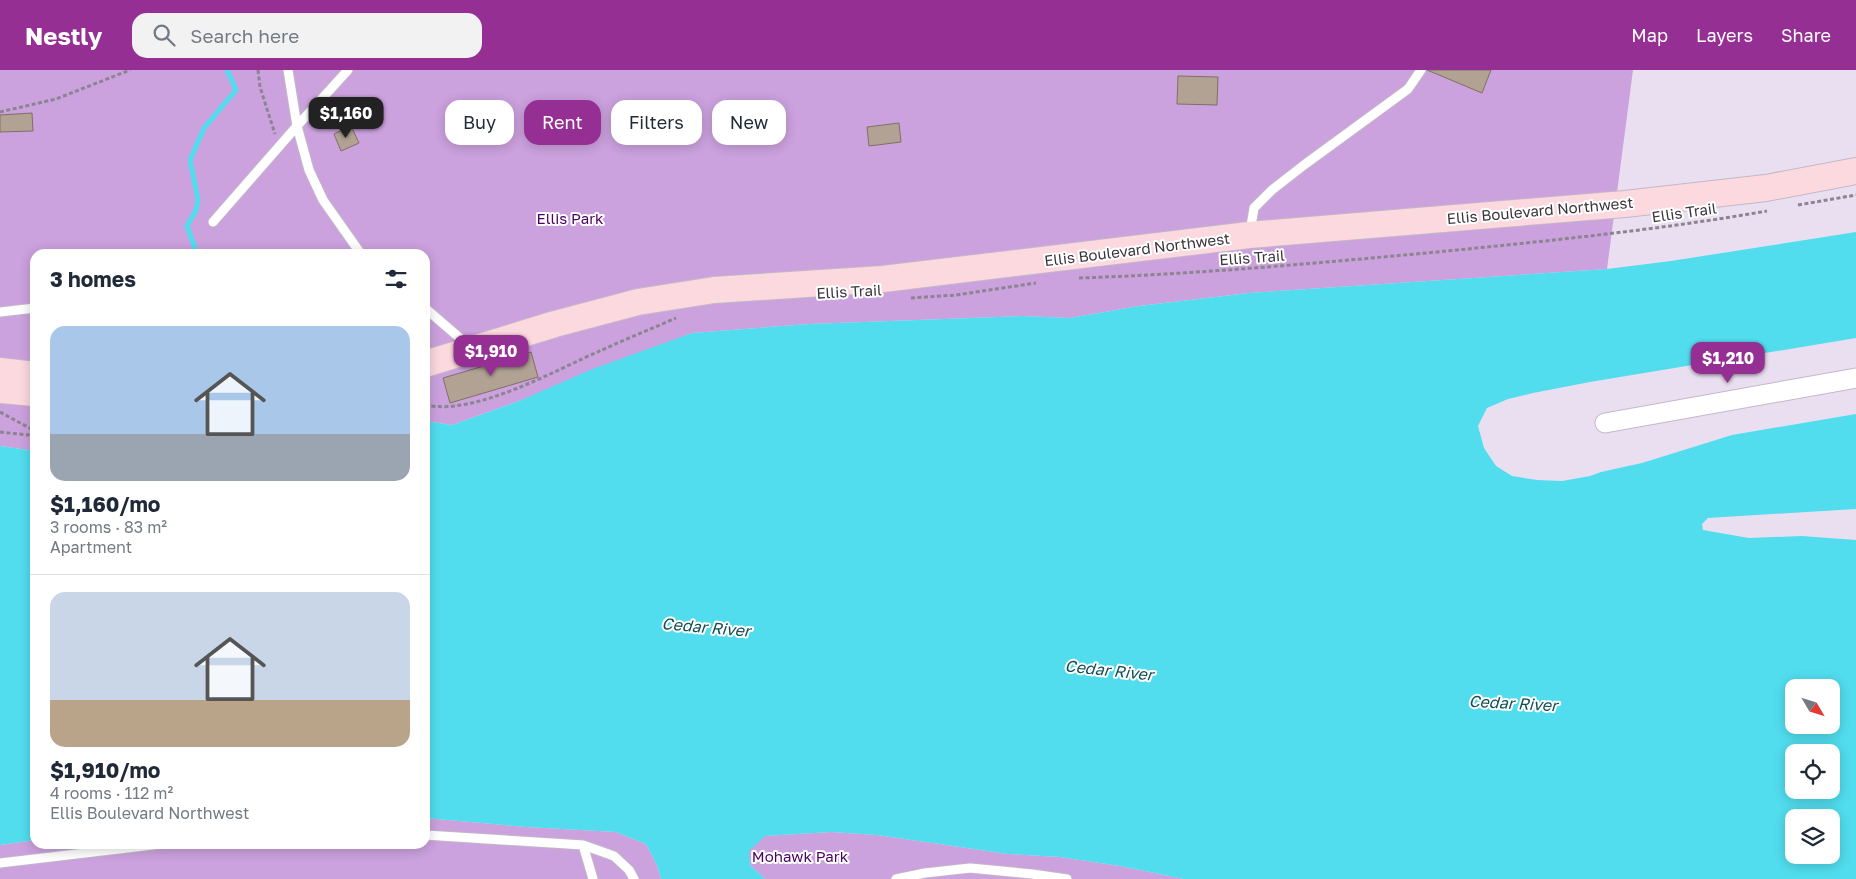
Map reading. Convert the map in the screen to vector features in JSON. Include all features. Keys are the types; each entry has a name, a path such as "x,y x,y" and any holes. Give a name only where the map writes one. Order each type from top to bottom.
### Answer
{"street":[{"name":"Ellis Boulevard Northwest","path":"430,363 555,324 638,302 714,290 883,279 1249,235 1625,204 1766,188 1856,171"},
{"path":"0,372 30,375"},
{"path":"1605,423 1856,378"},
{"path":"0,390 30,393"}],"lane":[{"path":"288,70 297,126 309,170 324,200 358,249"},
{"path":"213,222 348,70"},
{"path":"1249,235 1254,208 1272,190 1408,89 1421,70"},
{"path":"0,312 30,309"},
{"path":"430,312 473,350"},
{"path":"430,835 583,844 614,856 629,870 634,879"},
{"path":"583,844 593,879"},
{"path":"0,863 119,849"},
{"path":"896,879 970,868 1067,879"}],"path":[{"path":"0,112 56,98 130,70"},
{"path":"258,70 260,87 279,147"},
{"path":"1791,206 1856,195"},
{"name":"Ellis Trail","path":"1077,278 1294,265 1527,243 1698,223 1772,210"},
{"path":"908,299 956,295 1041,283"},
{"path":"430,406 436,408 468,403 521,388 601,350 682,316"},
{"path":"0,412 30,427"},
{"path":"0,432 28,435 30,434"}],"green space":[{"name":"Ellis Park","path":"0,70 1633,70 1607,269 1249,293 1139,306 1070,318 1022,316 809,324 692,333 519,401 452,425 430,422 430,249 30,249 30,450 0,446"},
{"path":"430,818 526,827 616,832 646,844 657,865 661,879 0,879 0,845 30,841 30,849 430,849"},
{"name":"Mohawk Park","path":"831,832 877,835 1008,854 1060,857 1120,866 1184,879 765,879 750,865 748,849 764,836"}],"water":[{"name":"Cedar River","path":"1856,232 1856,338 1533,393 1508,399 1487,408 1478,426 1484,448 1496,466 1512,476 1562,481 1642,463 1732,435 1856,414 1856,509 1708,518 1702,524 1703,530 1749,538 1802,536 1856,540 1856,879 1184,879 1120,866 1060,857 1008,854 877,835 831,832 765,836 749,851 750,865 765,879 661,879 657,865 646,844 616,832 526,827 430,818 430,422 452,425 519,401 590,370 692,333 809,324 1022,316 1070,318 1139,306 1249,293 1607,269"},
{"path":"0,446 30,450 30,841 0,845"}],"building":[{"path":"1427,70 1491,70 1482,93"},
{"path":"1178,76 1218,77 1217,105 1177,104"},
{"path":"32,113 33,131 0,132 0,115"},
{"path":"899,123 901,142 869,146 867,127"},
{"path":"351,126 359,143 341,151 334,134"},
{"path":"531,352 538,377 450,403 443,378"}],"waterway":[{"path":"195,249 187,226 196,210 198,200 190,160 204,128 236,90 227,70"}]}
